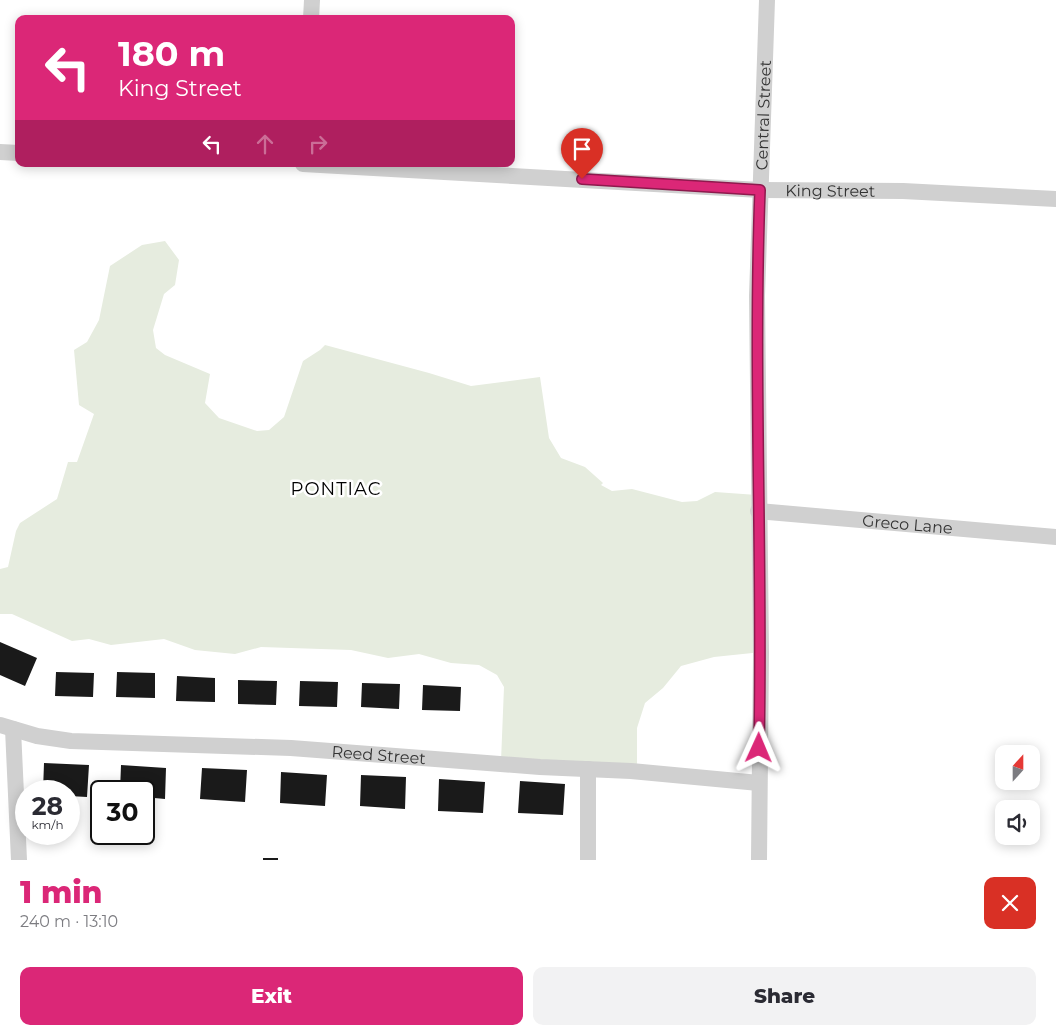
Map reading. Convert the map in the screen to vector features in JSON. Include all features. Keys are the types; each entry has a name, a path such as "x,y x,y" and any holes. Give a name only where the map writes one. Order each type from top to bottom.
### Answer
{"street":[{"path":"311,15 312,0"},
{"name":"Central Street","path":"759,860 761,652 757,296 767,0"},
{"path":"0,152 15,153"},
{"name":"King Street","path":"357,167 760,190 903,191 1056,199"},
{"name":"Greco Lane","path":"758,511 1056,537"},
{"path":"6,727 19,860"},
{"name":"Reed Street","path":"6,727 37,736 71,742 291,748 540,767 631,771 759,783"},
{"path":"588,769 588,860"}],"shaded area":[{"path":"165,241 179,260 175,285 164,294 153,330 156,348 165,355 210,374 205,403 219,418 257,431 269,430 284,417 303,361 325,345 471,386 540,377 549,438 561,458 585,467 603,483 601,485 612,491 632,489 682,502 697,501 715,492 757,495 762,652 714,657 681,666 663,688 645,703 637,728 637,768 501,761 504,687 497,675 479,665 451,663 419,654 388,658 351,650 261,647 235,654 195,650 164,639 111,645 89,639 72,641 12,614 0,614 0,569 8,567 16,531 20,523 57,499 68,462 77,462 94,414 79,405 74,350 87,342 99,320 110,266 142,245"}],"building":[{"path":"0,642 37,658 25,686 0,675"},
{"path":"56,672 94,673 93,697 55,696"},
{"path":"117,672 155,673 155,698 116,697"},
{"path":"177,676 215,678 215,702 176,701"},
{"path":"238,680 277,681 276,705 238,704"},
{"path":"300,681 338,682 337,707 299,706"},
{"path":"362,683 400,684 399,709 361,707"},
{"path":"423,685 461,687 460,711 422,710"},
{"path":"44,763 89,765 87,797 80,797 80,780 43,780"},
{"path":"121,765 166,768 165,799 155,798 155,780 120,780"},
{"path":"202,768 247,770 245,802 200,799"},
{"path":"281,772 327,775 325,806 280,803"},
{"path":"361,775 406,777 405,809 360,806"},
{"path":"439,779 485,782 483,813 438,811"},
{"path":"520,781 565,784 563,815 518,813"},
{"path":"263,858 278,858 278,860 263,860"}],"district":[{"name":"PONTIAC","path":"336,489"}],"route":[{"path":"582,179 760,190 757,296 761,652 759,748"}]}
